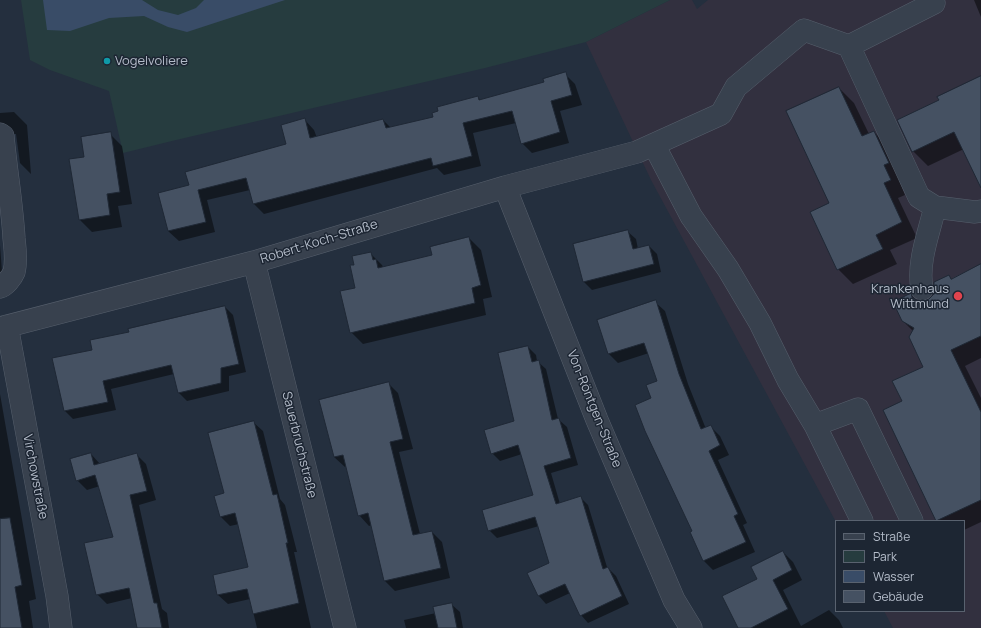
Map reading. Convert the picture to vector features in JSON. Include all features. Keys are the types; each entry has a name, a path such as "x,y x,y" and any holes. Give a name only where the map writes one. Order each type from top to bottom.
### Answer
{"street":[{"path":"932,0 934,3 849,46 919,197 935,207 975,212 981,211"},
{"name":"Robert-Koch-Straße","path":"4,327 254,262 505,187 646,149 721,114 736,87 804,30 849,46"},
{"path":"0,134 3,136 12,206 16,258 14,273 3,287 0,288"},
{"path":"646,149 728,269 756,316 788,380 815,426 862,520"},
{"name":"Von-Röntgen-Straße","path":"505,187 597,420 674,600 691,628"},
{"path":"922,289 920,278 923,259 935,207"},
{"name":"Sauerbruchstraße","path":"254,262 345,628"},
{"name":"Virchowstraße","path":"4,327 57,596 61,628"},
{"path":"815,426 858,409 912,520"}],"shaded area":[{"name":"Krankenhaus Wittmund","path":"670,0 692,0 697,9 708,0 981,0 981,628 893,628 885,612 965,612 965,520 835,520 651,180 586,42"}],"green space":[{"path":"21,0 670,0 586,42 485,68 123,153 109,91 50,70 30,60"}],"water":[{"path":"43,0 142,0 158,10 178,15 196,8 204,0 285,0 187,32 168,27 144,16 109,18 70,31 47,30"}],"building":[{"path":"566,72 572,95 551,101 560,132 521,144 512,111 463,123 472,156 433,166 431,158 253,204 246,178 198,190 206,222 168,231 158,193 189,185 185,172 286,144 281,125 305,118 310,138 383,119 386,128 433,117 432,113 438,111 437,107 478,96 479,100 544,82 543,79"},
{"path":"981,76 981,188 954,132 912,152 897,120 939,100 937,97"},
{"path":"839,87 862,136 874,131 889,163 884,165 891,180 884,183 902,222 876,235 883,249 837,270 810,212 829,203 786,111"},
{"path":"111,132 120,192 107,194 110,215 79,220 69,159 84,157 81,137"},
{"path":"628,230 633,249 649,245 654,264 583,282 573,244"},
{"path":"469,237 481,285 472,288 475,303 350,333 340,291 355,288 350,265 354,265 352,256 371,252 373,260 376,259 378,268 432,255 430,247"},
{"path":"981,264 981,336 951,350 981,412 981,500 936,520 883,410 902,401 892,381 923,367 909,337 914,328 902,321 893,302 911,293 912,297 917,301 929,299 934,294 934,282 949,275 951,279"},
{"path":"656,300 679,374 701,429 711,425 720,445 709,451 738,514 734,516 746,542 703,561 690,532 692,531 645,431 635,405 651,398 646,385 657,381 644,343 608,354 597,320"},
{"path":"225,306 239,364 221,368 221,383 178,393 171,365 103,381 108,402 64,411 52,358 92,350 90,340 129,332 128,329"},
{"path":"528,346 532,362 539,360 552,420 559,418 571,458 544,466 556,504 581,496 603,569 608,567 622,596 580,616 565,584 538,596 527,573 549,563 535,517 488,531 482,510 533,495 518,445 491,454 484,430 514,421 498,353"},
{"path":"389,382 403,439 390,442 413,535 432,531 441,568 384,581 368,513 358,516 343,455 334,457 319,400"},
{"path":"254,421 273,495 277,494 299,603 253,614 247,589 217,595 213,575 248,567 235,513 220,517 214,496 224,493 208,433"},
{"path":"91,453 94,465 137,453 147,491 130,495 154,603 157,603 162,628 137,628 129,588 96,595 84,543 113,537 95,475 76,481 70,459"},
{"path":"10,518 22,585 15,587 22,628 0,628 0,519"},
{"path":"783,551 792,570 773,580 788,609 751,628 738,628 722,596 757,579 751,567"},
{"path":"452,603 457,628 438,628 433,607"}],"place":[{"name":"Vogelvoliere","path":"107,61"},
{"name":"Krankenhaus Wittmund","path":"958,296"}]}
